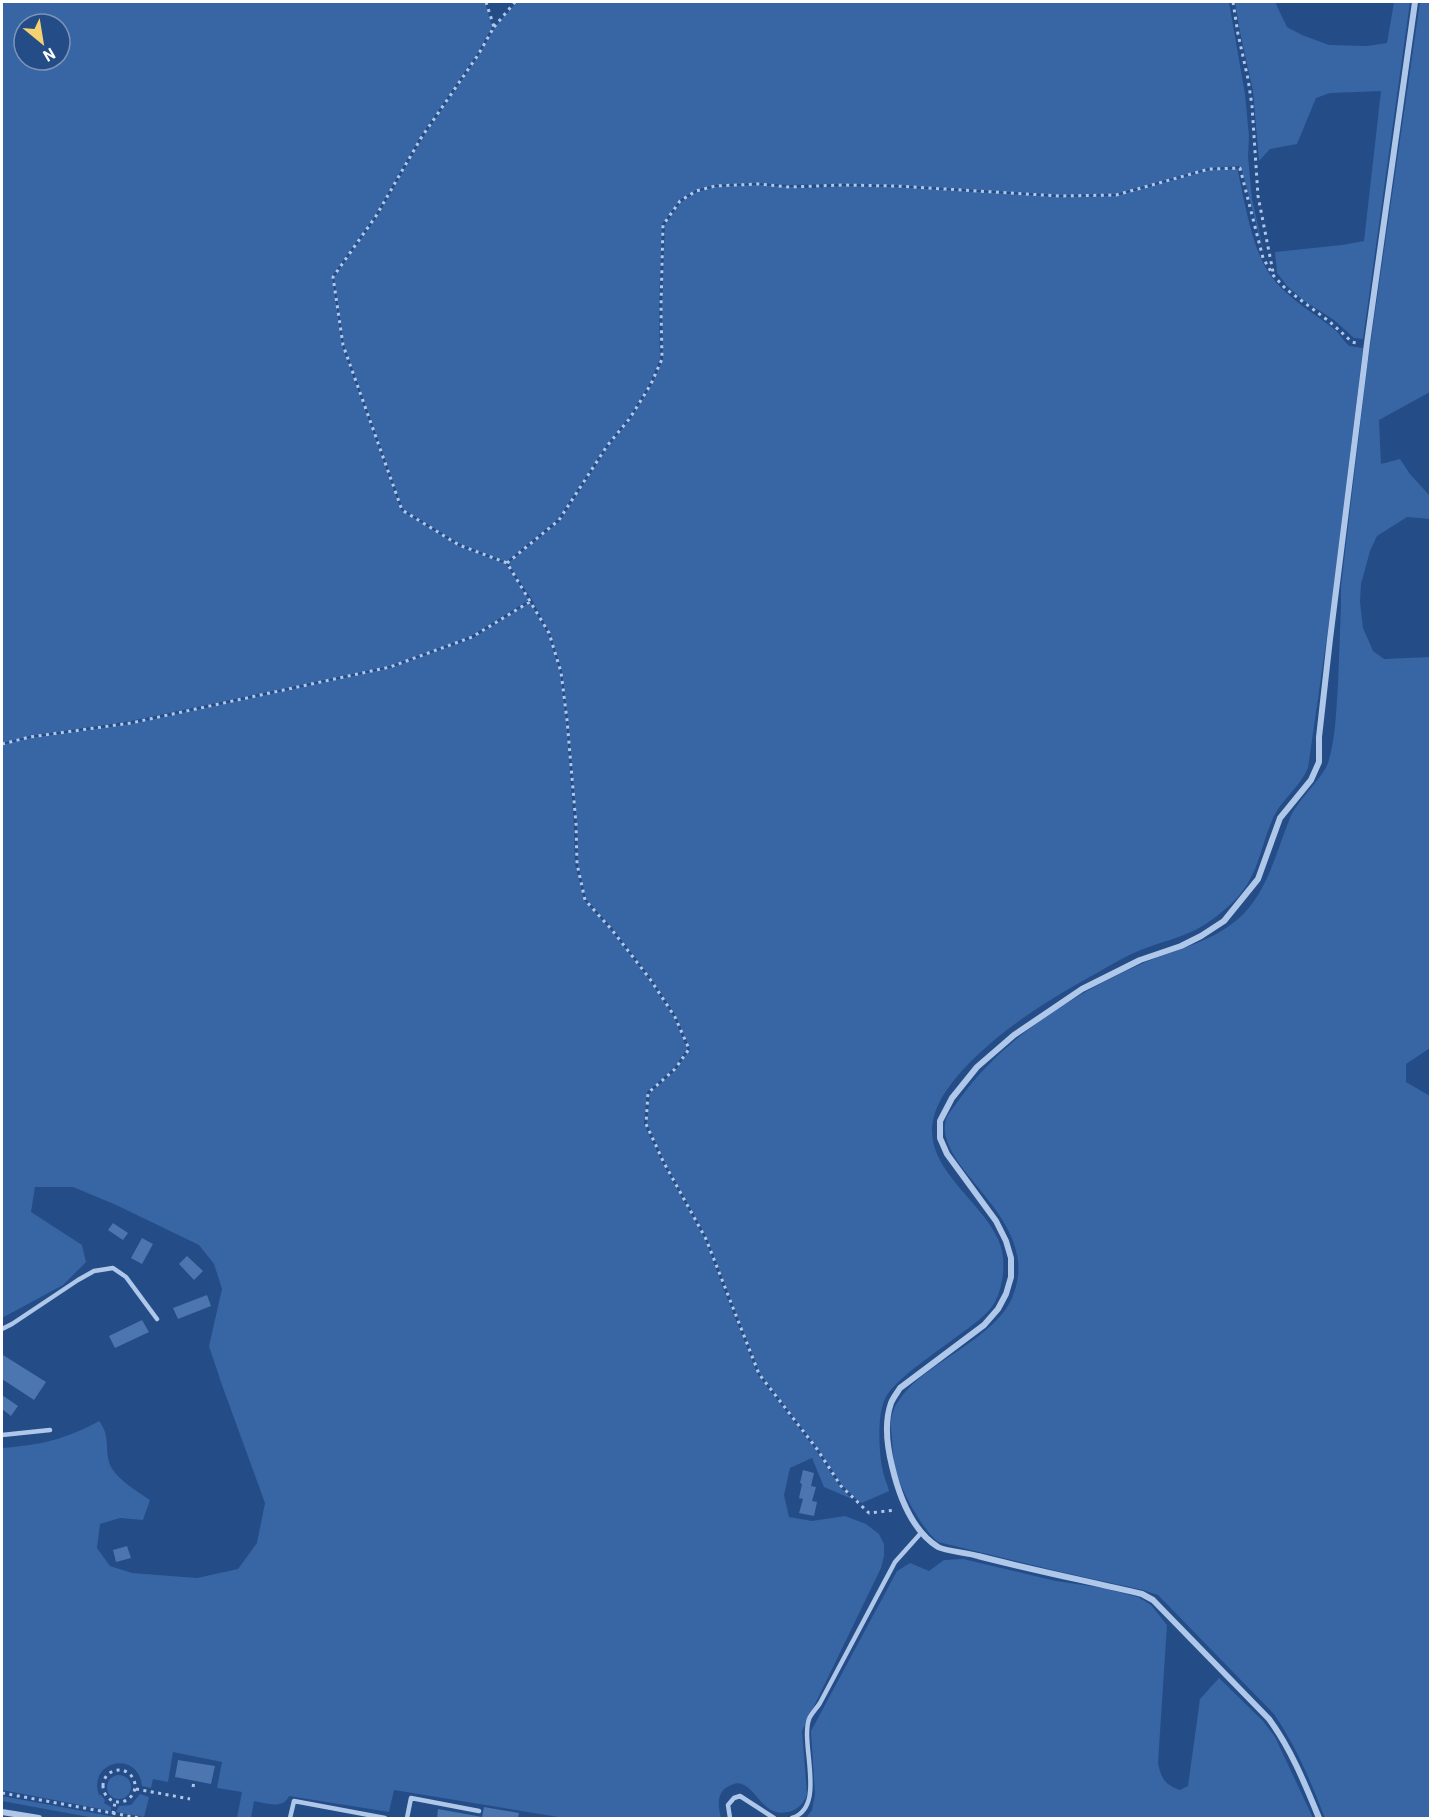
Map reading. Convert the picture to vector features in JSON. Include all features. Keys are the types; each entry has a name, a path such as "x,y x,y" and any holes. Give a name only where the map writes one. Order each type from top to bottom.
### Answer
{"street":[{"path":"1319,1818 1299,1770 1280,1733 1154,1600 1142,1594 962,1552 940,1549 921,1533 906,1509 896,1484 888,1452 887,1423 891,1402 900,1388 984,1325 998,1309 1011,1277 1011,1258 996,1221 947,1154 940,1138 940,1121 952,1098 977,1067 1014,1035 1082,989 1140,960 1181,946 1224,921 1258,879 1280,818 1311,780 1319,762 1319,737 1367,343 1415,2"},
{"path":"2,1812 39,1818"}],"lane":[{"path":"2,1329 94,1271 113,1268 126,1278 157,1319"},
{"path":"2,1436 50,1430"},
{"path":"792,1818 797,1817 805,1809 811,1793 809,1719 820,1703 895,1562 921,1533"},
{"path":"730,1818 728,1805 734,1798 740,1796 774,1818"},
{"path":"407,1818 411,1798 479,1811"},
{"path":"290,1818 294,1801 385,1818"}],"path":[{"path":"486,2 494,27"},
{"path":"515,2 494,27 478,55 421,138 376,216 333,277 343,345 402,510 459,545 507,563 549,633 561,672 575,813 577,864 585,900 650,979 675,1017 689,1049 675,1069 648,1093 646,1124 663,1161 706,1239 759,1374 817,1449 841,1486 869,1513 906,1509"},
{"path":"1233,2 1252,106 1258,196 1274,275"},
{"path":"507,563 559,520 651,384 662,359 663,225 681,201 696,191 715,186 758,184 801,187 896,186 1059,196 1116,195 1209,169 1240,168 1263,258 1274,275 1286,289 1330,322 1352,342 1367,343"},
{"path":"2,744 30,737 131,723 390,667 472,637 531,600"},
{"path":"113,1771 126,1771 135,1780 135,1789 131,1798 115,1802 104,1793 104,1780 113,1771"},
{"path":"135,1789 190,1799"},
{"path":"2,1792 139,1818"},
{"path":"113,1814 115,1802"}],"shaded area":[{"path":"2,2 485,2 492,27 477,54 420,137 375,216 332,276 342,346 401,510 459,546 506,564 529,600 471,636 390,666 131,721 30,736 2,743"},
{"path":"517,2 1229,2 1245,94 1252,199 1265,257 1241,166 1209,168 1116,194 1059,195 896,185 758,183 715,185 696,190 680,200 662,224 660,359 650,383 558,519 506,562 460,544 403,509 344,345 334,277 377,217 422,139 479,55 495,27"},
{"path":"1235,2 1275,2 1287,27 1302,35 1329,45 1367,46 1387,43 1394,2 1410,2 1363,339 1354,338 1334,320 1303,300 1287,286 1277,273 1275,252 1364,241 1381,91 1330,93 1316,98 1297,144 1270,149 1259,161 1253,91"},
{"path":"1420,2 1430,2 1430,392 1379,420 1381,464 1400,459 1430,496 1430,519 1407,517 1377,536 1370,551 1361,584 1360,602 1363,628 1373,651 1384,659 1430,657 1430,1048 1406,1064 1406,1082 1430,1096 1430,1818 1325,1818 1296,1752 1274,1714 1158,1595 938,1542 920,1520 900,1483 894,1462 891,1421 897,1403 909,1388 926,1373 985,1331 1001,1315 1012,1298 1018,1269 1014,1243 1002,1220 955,1157 946,1138 946,1119 949,1113 973,1081 993,1060 1038,1022 1113,977 1215,935 1238,919 1248,909 1264,885 1290,818 1328,763 1336,714 1341,586 1367,368"},
{"path":"1239,169 1243,198 1254,240 1271,276 1293,298 1334,329 1349,346 1363,348 1332,601 1308,768 1301,781 1274,816 1253,873 1241,894 1231,904 1196,929 1126,957 1035,1010 977,1056 946,1091 935,1114 932,1135 937,1154 946,1171 987,1221 998,1239 1003,1254 1001,1287 995,1302 984,1316 918,1365 890,1391 882,1406 879,1433 883,1473 889,1491 862,1503 842,1485 818,1449 760,1374 707,1238 664,1161 647,1123 650,1093 676,1070 690,1049 676,1016 651,978 586,899 578,864 577,824 562,671 550,633 508,563 560,521 652,384 663,359 665,225 681,202 697,192 715,187 758,185 811,188 896,187 1059,197 1116,196 1209,170"},
{"path":"530,602 548,634 560,672 566,720 575,864 584,900 649,979 674,1017 687,1049 674,1068 647,1092 644,1124 662,1162 705,1239 758,1375 816,1450 840,1487 852,1499 824,1487 812,1458 790,1468 784,1495 789,1517 812,1521 845,1516 866,1524 879,1534 884,1544 881,1568 802,1731 806,1797 792,1811 775,1812 763,1804 748,1788 737,1783 725,1789 720,1796 721,1818 564,1818 394,1790 389,1812 289,1796 283,1803 278,1804 254,1801 251,1818 237,1818 242,1792 217,1788 222,1762 173,1752 168,1782 153,1779 151,1788 142,1786 139,1774 132,1767 115,1764 106,1767 97,1783 99,1795 105,1800 104,1803 111,1807 111,1811 2,1790 2,1448 52,1440 75,1433 99,1421 106,1436 111,1468 126,1483 150,1500 143,1520 120,1518 100,1524 97,1548 110,1566 132,1573 197,1578 238,1569 257,1543 265,1503 209,1346 222,1289 214,1264 199,1245 73,1187 35,1187 31,1212 82,1245 86,1262 63,1285 2,1318 2,745 30,738 131,724 390,668 473,638"},
{"path":"963,1559 1056,1581 1103,1588 1138,1597 1151,1605 1167,1625 1158,1763 1164,1780 1180,1790 1188,1786 1200,1699 1219,1678 1263,1721 1275,1737 1313,1818 806,1818 812,1810 815,1794 811,1731 897,1571 910,1563 929,1571 944,1560"},
{"path":"114,1775 124,1775 131,1782 131,1792 124,1799 114,1799 107,1792 107,1782"},
{"path":"140,1794 149,1797 144,1817 116,1812 119,1806 131,1805"},
{"path":"2,1796 121,1818 94,1818 2,1801"}],"building":[{"path":"113,1223 128,1233 123,1240 108,1230"},
{"path":"142,1238 153,1244 142,1264 131,1258"},
{"path":"187,1256 203,1271 194,1280 179,1264"},
{"path":"207,1295 211,1306 178,1319 173,1308"},
{"path":"142,1320 149,1332 115,1348 109,1336"},
{"path":"3,1355 46,1382 34,1400 2,1379"},
{"path":"2,1395 18,1406 11,1416 2,1409"},
{"path":"803,1470 814,1473 811,1486 816,1487 812,1501 817,1502 814,1516 799,1513 803,1499 799,1498"},
{"path":"127,1546 131,1558 116,1562 113,1550"},
{"path":"178,1760 215,1766 211,1784 175,1777"},
{"path":"484,1807 519,1813 518,1818 437,1818 438,1809 482,1817"}]}
